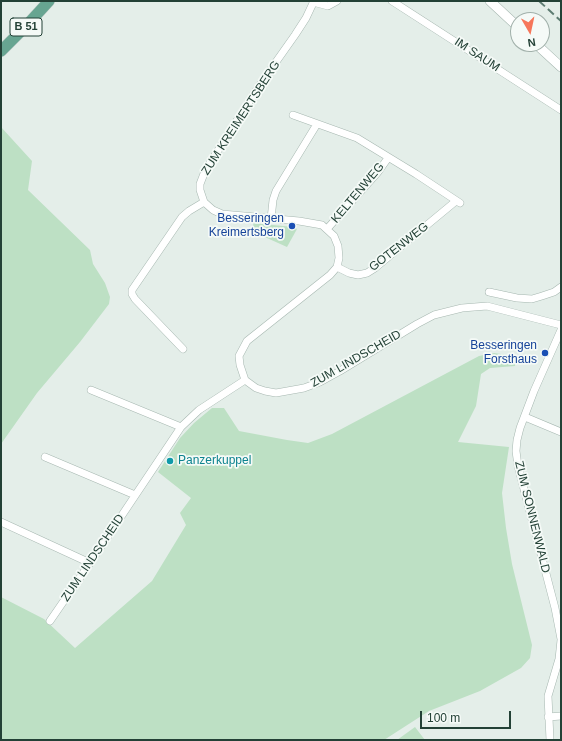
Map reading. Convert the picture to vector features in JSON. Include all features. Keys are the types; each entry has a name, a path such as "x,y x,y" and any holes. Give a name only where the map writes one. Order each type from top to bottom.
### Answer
{"main road":[{"name":"B 51","path":"1,50 28,25 49,1"}],"street":[{"path":"314,2 328,6 337,1"},
{"name":"IM SAUM","path":"392,1 561,110"},
{"path":"490,1 510,20"},
{"name":"ZUM KREIMERTSBERG","path":"204,202 200,190 200,184 205,170 259,86 295,35 314,2"},
{"path":"545,52 561,67"},
{"name":"KELTENWEG","path":"293,115 357,138 416,174"},
{"path":"271,219 273,200 276,191 317,124"},
{"name":"KELTENWEG","path":"327,229 378,172 388,158"},
{"name":"GOTENWEG","path":"337,267 349,274 358,275 367,273 458,202 416,174"},
{"path":"183,349 132,294 132,290 182,217 204,202 213,210 222,214 322,225 334,236 338,246 339,258 337,267 319,284 247,341 240,356 240,365 245,380"},
{"path":"490,292 517,298 532,298 554,292 561,287"},
{"name":"ZUM LINDSCHEID","path":"50,622 181,427 199,410 245,380 256,388 270,392 287,392 304,388 320,382 340,371 417,324 440,313 462,308 487,306 561,325"},
{"name":"ZUM SONNENWALD","path":"550,740 548,696 559,659 561,640 555,608 516,459 517,440 534,391 561,330"},
{"path":"91,390 181,427"},
{"path":"525,417 561,432"},
{"path":"45,457 135,495"},
{"path":"1,522 90,564"},
{"path":"548,717 561,716"}],"green space":[{"path":"1,127 32,161 28,190 90,250 93,264 105,283 110,297 109,304 80,342 37,393 1,444"},
{"path":"253,223 293,227 297,229 287,247 258,234 254,230"},
{"path":"494,353 515,356 515,366 490,368 481,374 476,406 458,442 509,447 502,493 506,528 512,564 532,645 530,658 521,668 480,691 429,711 384,740 1,740 1,597 44,619 75,648 152,581 186,525 180,513 191,498 158,472 180,438 194,423 212,408 224,408 239,431 308,443 332,434 479,356"},
{"path":"415,727 425,740 397,740"}],"railway":[{"path":"539,1 561,21"}],"place":[{"name":"Besseringen Kreimertsberg","path":"292,226"},
{"name":"Besseringen Forsthaus","path":"545,353"},
{"name":"Panzerkuppel","path":"170,461"}]}
